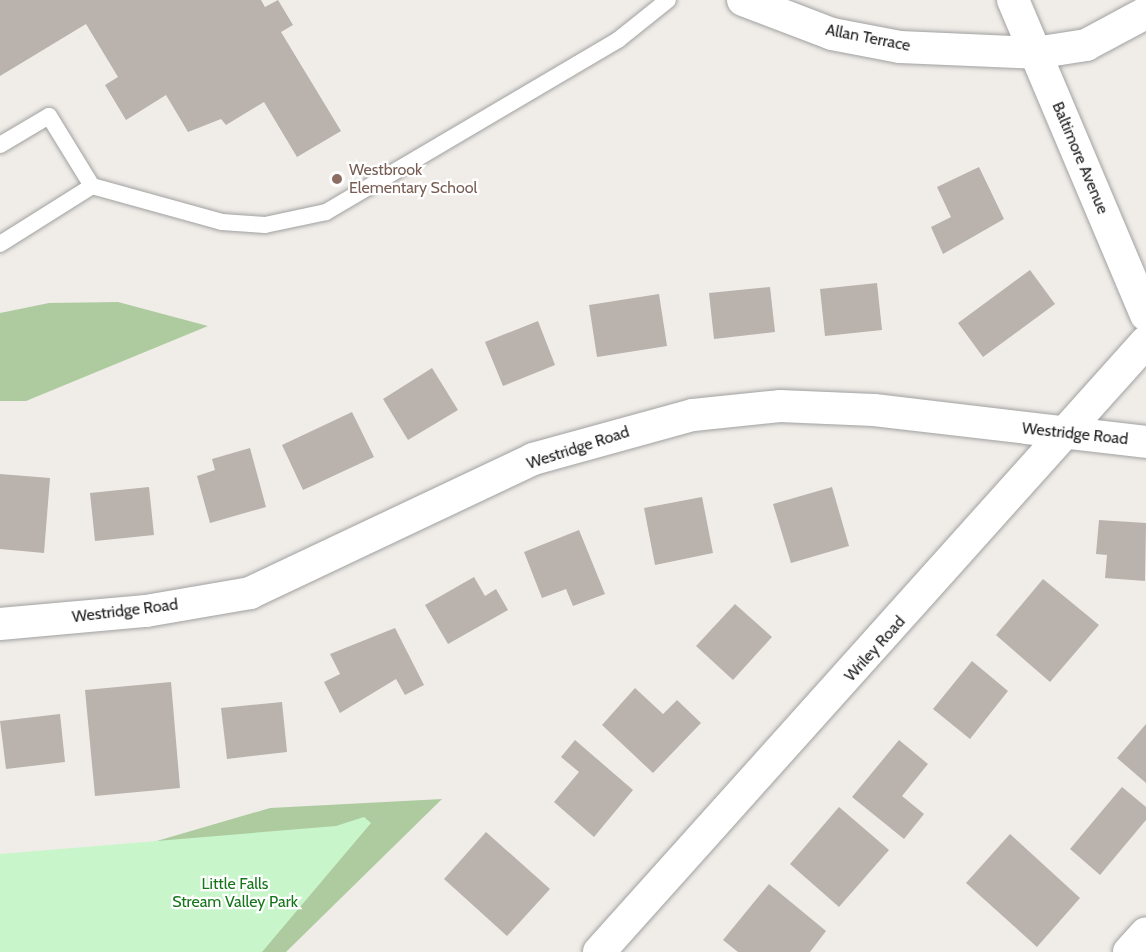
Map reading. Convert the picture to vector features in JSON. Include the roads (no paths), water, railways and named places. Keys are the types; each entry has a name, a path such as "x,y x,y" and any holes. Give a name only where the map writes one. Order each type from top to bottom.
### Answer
{"street":[{"name":"Allan Terrace","path":"743,0 832,34 900,47 1035,53 1086,45 1146,13"},
{"name":"Baltimore Avenue","path":"1013,0 1140,283 1146,315"},
{"name":"Wriley Road","path":"599,952 876,648 1062,434 1146,342"},
{"name":"Westridge Road","path":"0,624 146,611 250,593 533,459 693,415 780,406 874,410 1062,434 1146,442"},
{"path":"1129,952 1146,933"}],"lane":[{"path":"0,145 49,116 92,186 222,222 265,225 326,212 618,40 668,0"},
{"path":"0,243 92,186"}],"place":[{"name":"Westbrook Elementary School","path":"337,179"}],"park label":[{"name":"Little Falls Stream Valley Park","path":"235,893"}]}
